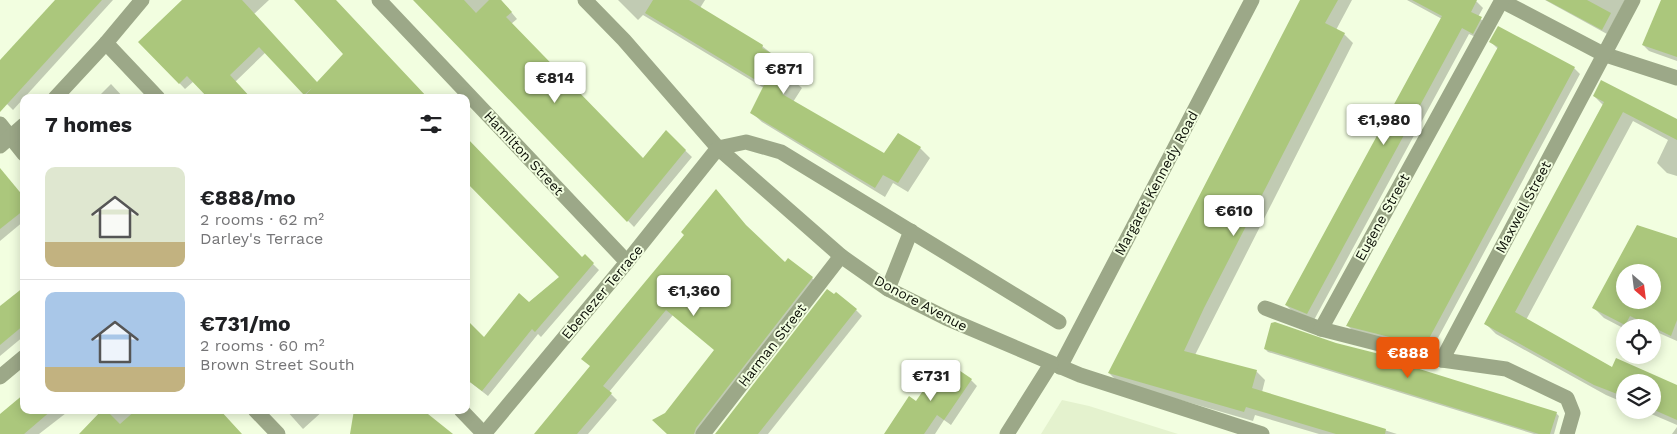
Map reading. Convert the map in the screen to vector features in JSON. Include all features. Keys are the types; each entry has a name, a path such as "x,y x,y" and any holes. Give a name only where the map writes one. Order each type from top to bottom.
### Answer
{"street":[{"path":"58,94 106,43 142,0"},
{"name":"Hamilton Street","path":"379,0 468,94"},
{"name":"Donore Avenue","path":"585,0 624,40 718,148 841,256 888,289 946,318 1056,365 1262,434"},
{"name":"Margaret Kennedy Road","path":"1007,434 1056,365 1252,0"},
{"name":"Maxwell Street","path":"1442,360 1633,0"},
{"path":"1502,1 1603,54 1677,78"},
{"name":"Eugene Street","path":"1320,329 1502,1"},
{"path":"106,43 154,94"},
{"name":"Hamilton Street","path":"470,96 627,262"},
{"path":"0,124 5,142 20,151"},
{"path":"5,142 20,129"},
{"path":"718,148 746,142 781,152 1059,322"},
{"name":"Ebenezer Terrace","path":"484,434 627,262 718,148"},
{"path":"888,289 911,231"},
{"name":"Harman Street","path":"702,434 841,256"},
{"path":"1265,308 1320,329 1442,360 1506,369 1567,398 1573,413 1566,434"},
{"path":"0,376 20,360"},
{"path":"260,414 278,434"},
{"path":"465,414 484,434"}],"shaded area":[{"path":"1062,400 1089,406 1178,434 1041,434"}],"building":[{"path":"55,0 102,0 0,112 0,60"},
{"path":"182,0 242,0 317,82 343,54 294,0 336,0 424,94 307,94 312,88 303,94 259,47 230,75 247,94 204,94 187,76 179,84 138,42"},
{"path":"413,0 464,0 476,13 489,0 501,0 512,12 506,17 643,158 666,130 686,150 627,222"},
{"path":"653,0 689,0 763,45 762,48 790,64 785,74 793,78 782,94 884,153 898,133 921,147 898,183 883,175 875,188 750,113 764,85 645,13"},
{"path":"1300,0 1338,0 1325,23 1345,33 1204,308 1184,351 1257,370 1252,388 1386,429 1385,434 1336,434 1246,407 1244,412 1108,373"},
{"path":"1412,0 1477,0 1471,12 1482,17 1473,34 1462,28 1307,314 1285,305 1442,16"},
{"path":"1546,0 1587,0 1611,13 1602,30"},
{"path":"1661,0 1677,0 1677,57 1642,45"},
{"path":"1498,26 1575,67 1425,346 1346,326 1498,47 1489,42"},
{"path":"1601,80 1677,119 1677,140 1623,112 1515,312 1612,367 1616,358 1616,364 1630,364 1652,374 1616,374 1616,394 1594,385 1484,324 1604,102 1593,96"},
{"path":"470,141 582,257 585,254 594,263 535,332 532,329 482,391 470,382 470,323 484,337 519,293 529,302 559,277 470,186"},
{"path":"0,168 20,192 20,213 0,229"},
{"path":"716,189 746,225 785,262 788,258 813,277 696,428 694,434 667,434 652,420 665,413 714,350 666,310 603,386 612,393 577,434 534,434 590,366 581,359 684,235 681,232"},
{"path":"1637,225 1677,238 1677,320 1671,336 1661,331 1661,319 1636,319 1630,316 1628,319 1616,320 1592,308"},
{"path":"827,289 834,294 836,292 857,309 758,434 715,434"},
{"path":"20,290 20,328 0,345 0,306"},
{"path":"1275,322 1336,343 1415,363 1413,367 1557,412 1550,434 1539,434 1264,349 1271,323"},
{"path":"944,360 972,379 944,420 937,415 924,434 884,434 909,396 916,401"},
{"path":"1661,378 1677,385 1677,420 1661,413"},
{"path":"20,397 20,414 47,414 24,434 0,434 0,414"},
{"path":"98,414 110,414 120,424 131,414 224,414 242,434 79,434"},
{"path":"353,414 428,414 453,434 350,434"}]}
